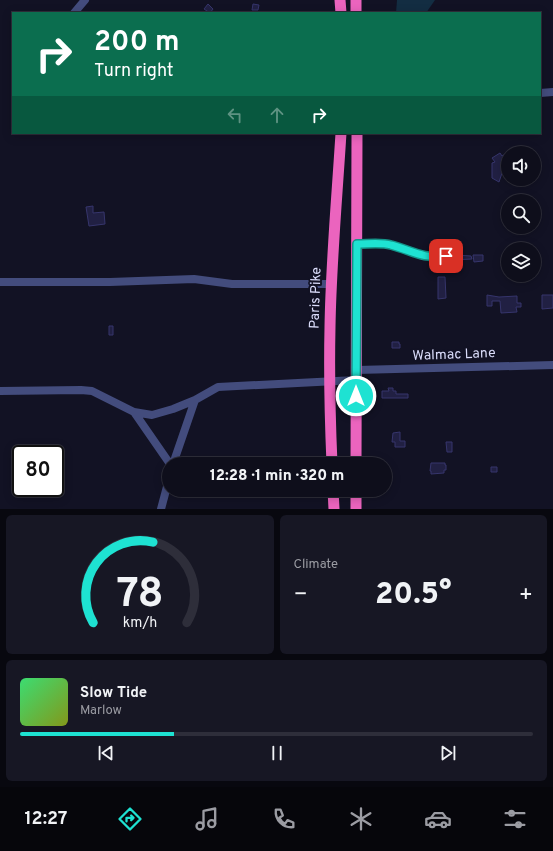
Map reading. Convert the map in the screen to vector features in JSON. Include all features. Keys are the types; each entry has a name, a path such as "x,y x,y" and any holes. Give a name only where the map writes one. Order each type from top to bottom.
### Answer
{"highway":[{"path":"340,0 341,12"},
{"path":"356,0 356,12"},
{"name":"Paris Pike","path":"332,457 330,382 331,284 341,134"},
{"path":"356,457 357,134"},
{"path":"333,497 334,509"},
{"path":"356,497 356,509"}],"street":[{"path":"75,12 85,0"},
{"path":"541,93 553,92"},
{"path":"357,244 390,244 432,257 446,256"},
{"path":"0,282 194,280 232,284 331,284"},
{"name":"Walmac Lane","path":"134,412 152,415 173,409 195,400 218,387 330,382 356,375 553,365"},
{"path":"0,391 92,391 134,412 167,457"},
{"path":"175,457 195,400"},
{"path":"161,509 164,497"}],"water":[{"path":"397,0 435,0 427,12 396,12"}],"building":[{"path":"208,4 213,9 211,12 208,12 204,9"},
{"path":"253,4 259,5 258,10 252,10"},
{"path":"500,153 501,176 499,182 492,178 492,163 495,162 492,158"},
{"path":"93,206 93,213 104,212 105,224 89,226 86,207"},
{"path":"456,255 471,256 472,259 452,260 452,257"},
{"path":"473,255 483,255 483,261 474,262"},
{"path":"438,277 445,277 446,298 438,299"},
{"path":"487,295 499,297 517,296 517,303 521,303 521,307 516,307 517,312 501,313 500,301 492,301 492,306 487,306"},
{"path":"542,295 553,295 553,308 542,309"},
{"path":"109,326 113,326 113,335 109,335"},
{"path":"392,342 399,342 400,348 392,348"},
{"path":"388,388 393,388 393,391 396,391 396,394 408,394 408,398 382,398 382,391 389,391"},
{"path":"400,432 400,441 405,441 405,447 395,447 395,442 392,442 393,433"},
{"path":"446,442 452,442 452,452 447,452"},
{"path":"431,463 445,463 446,470 444,470 444,473 431,474"},
{"path":"491,467 497,467 497,472 491,472"}],"route":[{"path":"356,396 357,244 390,244 432,257 446,256"}]}
